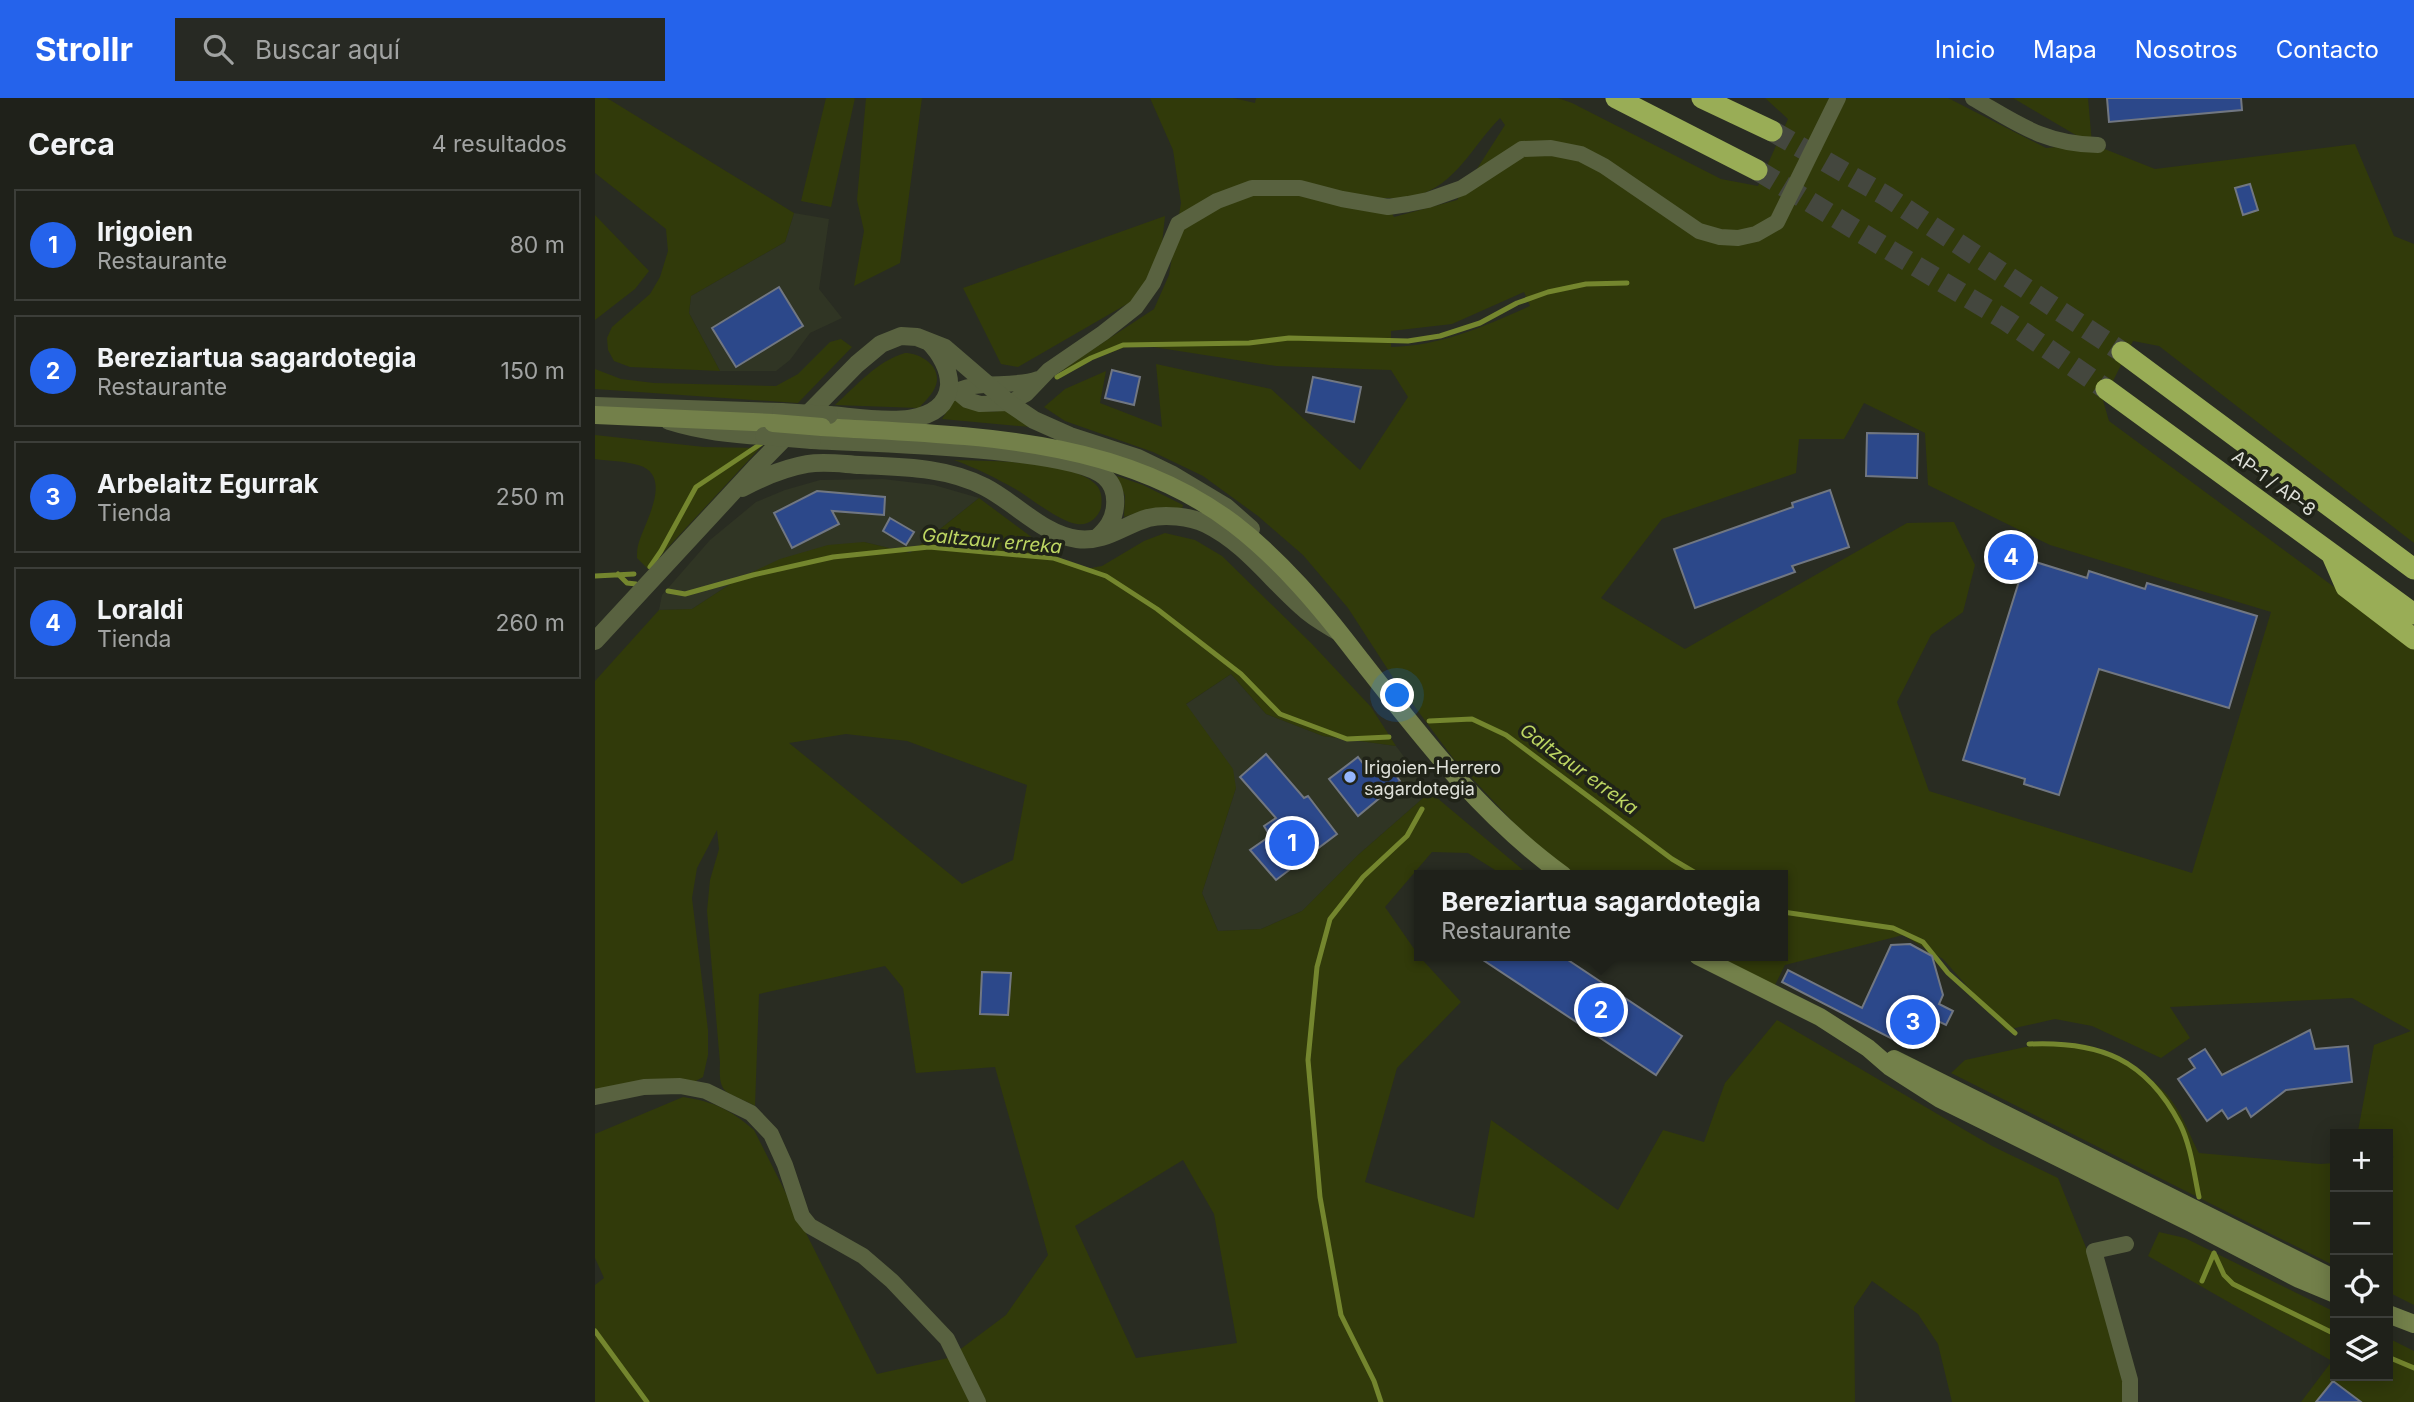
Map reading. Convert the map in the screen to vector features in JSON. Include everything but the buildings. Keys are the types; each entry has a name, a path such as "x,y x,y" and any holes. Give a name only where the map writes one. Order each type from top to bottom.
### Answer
{"highway":[{"path":"1616,98 1757,170"},
{"path":"1702,98 1772,131"},
{"name":"AP-1 / AP-8","path":"2122,352 2414,569"},
{"name":"AP-1 / AP-8","path":"2106,388 2414,614"},
{"path":"2331,554 2346,587 2414,639"}],"main road":[{"path":"595,415 772,431 821,427 1021,441 1124,466 1171,486 1223,517 1287,572 1447,768 1503,826 1557,870"},
{"path":"1708,961 1820,1017 1868,1048 1969,1095 2330,1276"},
{"path":"1868,1048 1890,1067 1951,1105 2299,1279 2330,1292"}],"street":[{"path":"923,338 940,356 950,391 980,404 1009,403 1026,394 1035,383 1136,307 1153,283 1178,224 1217,201 1252,188 1300,188 1376,205 1408,204 1462,188 1522,149 1551,148 1581,154 1604,166 1699,231 1720,237 1738,238 1756,234 1777,222 1838,98"},
{"path":"1973,98 2031,132 2075,144 2098,145"},
{"path":"783,473 790,444 800,423 857,364 881,344 901,336 923,338 945,348 1009,403 1034,420 1070,436 1138,458 1202,490 1245,522 1259,538 1263,549"},
{"path":"821,427 925,417 935,412 950,391 987,384 1035,383"},
{"path":"1034,420 1030,404 1035,383"},
{"path":"595,406 772,431 800,423"},
{"path":"821,427 1016,453 1077,464 1104,475 1114,491 1113,516 1097,538"},
{"path":"772,431 783,473"},
{"path":"595,641 731,494 772,431"},
{"path":"790,444 800,457 810,464"},
{"path":"731,494 810,464 918,468 984,486 1066,537 1086,540 1097,538 1151,517 1178,517 1203,522 1248,553 1303,609 1337,631"},
{"path":"712,516 783,473 858,465"},
{"path":"595,1097 645,1087 680,1086 706,1091 751,1113 771,1134 785,1165 802,1216 810,1226 863,1256 947,1339 978,1402"},
{"path":"1969,1095 1987,1111 2124,1180"},
{"path":"2149,1193 2279,1260 2314,1268"},
{"path":"2126,1244 2094,1251 2130,1380 2130,1402"}],"shaded area":[{"path":"794,213 829,219 819,289 842,318 810,333 790,360 776,371 720,371 689,313 691,296 785,242"},
{"path":"883,479 934,485 979,498 910,553 864,542 738,579 692,609 659,610 662,595 710,540 756,502 820,480"},
{"path":"1231,674 1266,714 1323,736 1396,746 1430,792 1358,855 1302,911 1261,929 1218,931 1202,893 1236,788 1185,705"}],"green space":[{"path":"595,98 607,98 794,213 785,242 691,296 689,313 720,371 630,367 614,361 608,350 607,338 612,327 650,294 660,277 668,251 666,229 595,173"},
{"path":"826,98 855,98 831,207 801,201"},
{"path":"866,98 922,98 900,263 854,286 864,231 857,200"},
{"path":"1150,98 1233,98 1255,103 1256,98 1558,98 1721,179 1758,186 1788,119 1765,98 1948,98 2046,148 2091,144 2013,98 2088,98 2092,144 2155,169 2355,144 2394,236 2414,244 2414,543 2159,346 2133,341 2102,397 2109,421 2414,646 2414,1305 2393,1294 2393,1129 2358,1129 2374,1045 2411,1031 2352,998 2170,1007 2190,1038 2161,1058 2092,1026 2055,1019 2006,1030 1943,959 1903,935 1785,965 1774,987 1726,961 1788,961 1788,870 1570,870 1528,838 1453,758 1394,679 1348,608 1303,555 1258,516 1203,476 1153,452 1065,421 1044,407 1065,389 1106,371 1100,403 1162,427 1156,364 1271,389 1360,470 1408,397 1391,370 1276,366 1134,344 1058,372 1154,309 1169,275 1181,203 1173,150","holes":["1500,118 1505,125 1457,200 1394,217 1383,198 1416,196 1442,183 1463,163","1524,292 1530,306 1445,339 1391,347 1391,331 1452,324","1864,403 1925,433 1928,485 2050,545 2271,612 2192,873 1929,791 1897,702 1931,635 1963,612 1975,565 1954,522 1907,523 1685,649 1601,598 1662,519 1796,473 1799,439 1844,439"]},
{"path":"595,215 649,271 635,289 595,320"},
{"path":"1165,216 1162,244 1152,273 1134,300 1018,367 1001,364 963,288"},
{"path":"841,339 852,347 798,403 595,389 595,369 621,379 654,383 776,386 798,374 830,342"},
{"path":"905,353 923,358 936,372 935,388 919,408 835,405 876,368"},
{"path":"954,400 980,410 1007,410 1030,427 942,419"},
{"path":"595,435 704,447 760,448 648,569 637,558 637,552 654,500 654,478 649,470 638,465 595,459"},
{"path":"954,460 1031,464 1072,472 1088,478 1098,487 1101,497 1100,512 1089,522 1070,522 1054,515 1001,481"},
{"path":"1117,476 1143,485 1183,505 1182,510 1143,511 1124,517 1125,496"},
{"path":"979,498 1065,562 1085,569 1102,566 1144,541 1165,533 1195,540 1222,556 1312,644 1371,707 1396,746 1323,736 1266,714 1231,674 1186,704 1233,769 1236,788 1202,893 1218,931 1261,929 1302,911 1358,855 1430,792 1523,870 1495,870 1468,853 1432,852 1385,907 1414,949 1414,961 1424,961 1461,1002 1397,1068 1365,1182 1474,1218 1491,1120 1618,1210 1663,1130 1704,1142 1725,1083 1777,1020 1992,1146 2058,1178 2089,1255 2124,1374 2125,1402 1952,1402 1938,1344 1918,1314 1872,1281 1854,1307 1855,1402 984,1402 958,1351 1006,1315 1048,1255 995,1067 916,1073 903,988 885,966 759,994 755,1106 726,1092 720,1074 707,911 710,880 719,849 717,830 697,868 692,898 708,1030 708,1055 703,1077 694,1082 595,1091 595,681 659,610 692,609 738,579 780,559 828,545 864,542 910,553","holes":["846,734 907,741 1027,785 1013,860 962,884 789,743","1183,1160 1214,1214 1237,1343 1136,1358 1075,1226"]},
{"path":"2063,1044 2112,1058 2142,1073 2167,1095 2177,1109 2199,1153 2330,1163 2330,1263 1951,1073 1965,1060 2030,1046"},
{"path":"683,1097 721,1107 754,1130 877,1374 948,1358 971,1402 595,1402 595,1285 604,1278 595,1258 595,1134"},
{"path":"2159,1232 2185,1238 2330,1310 2330,1360 2148,1256"},
{"path":"2393,1340 2414,1351 2414,1402 2301,1402 2330,1364 2330,1381 2393,1381"}],"waterway":[{"path":"1057,377 1091,358 1123,345 1249,343 1289,338 1408,341 1440,336 1480,323 1517,303 1548,292 1586,284 1627,283"},
{"path":"650,567 696,487 762,443"},
{"name":"Galtzaur erreka","path":"668,591 685,594 833,557 929,547 1053,558 1106,576 1157,609 1241,674 1280,714 1347,739 1389,737"},
{"name":"Galtzaur erreka","path":"618,574 627,583 636,584"},
{"name":"Galtzaur erreka","path":"595,576 634,574"},
{"name":"Galtzaur erreka","path":"1429,721 1472,719 1506,735 1691,870"},
{"path":"1381,1402 1374,1381 1341,1315 1320,1197 1308,1060 1317,967 1330,919 1363,877 1407,836 1422,809"},
{"name":"Galtzaur erreka","path":"1788,913 1893,928 1923,942 1948,973 2015,1033"},
{"name":"Galtzaur erreka","path":"2029,1044 2078,1046 2118,1058 2136,1069 2167,1102 2180,1124 2190,1151 2199,1197"},
{"name":"Galtzaur erreka","path":"2214,1253 2224,1275 2233,1284 2330,1332"},
{"path":"2202,1281 2214,1253"},
{"path":"595,1331 647,1402"},
{"name":"Galtzaur erreka","path":"2393,1359 2414,1368"}],"tunnel":[{"path":"1772,131 1886,196 2122,352"},
{"path":"1757,170 2007,321 2106,389"}],"place":[{"name":"Loraldi","path":"2011,557"},
{"name":"Irigoien-Herrero sagardotegia","path":"1350,777"},
{"name":"Irigoien","path":"1292,843"},
{"name":"Bereziartua sagardotegia","path":"1601,1010"},
{"name":"Arbelaitz Egurrak","path":"1913,1022"}]}
